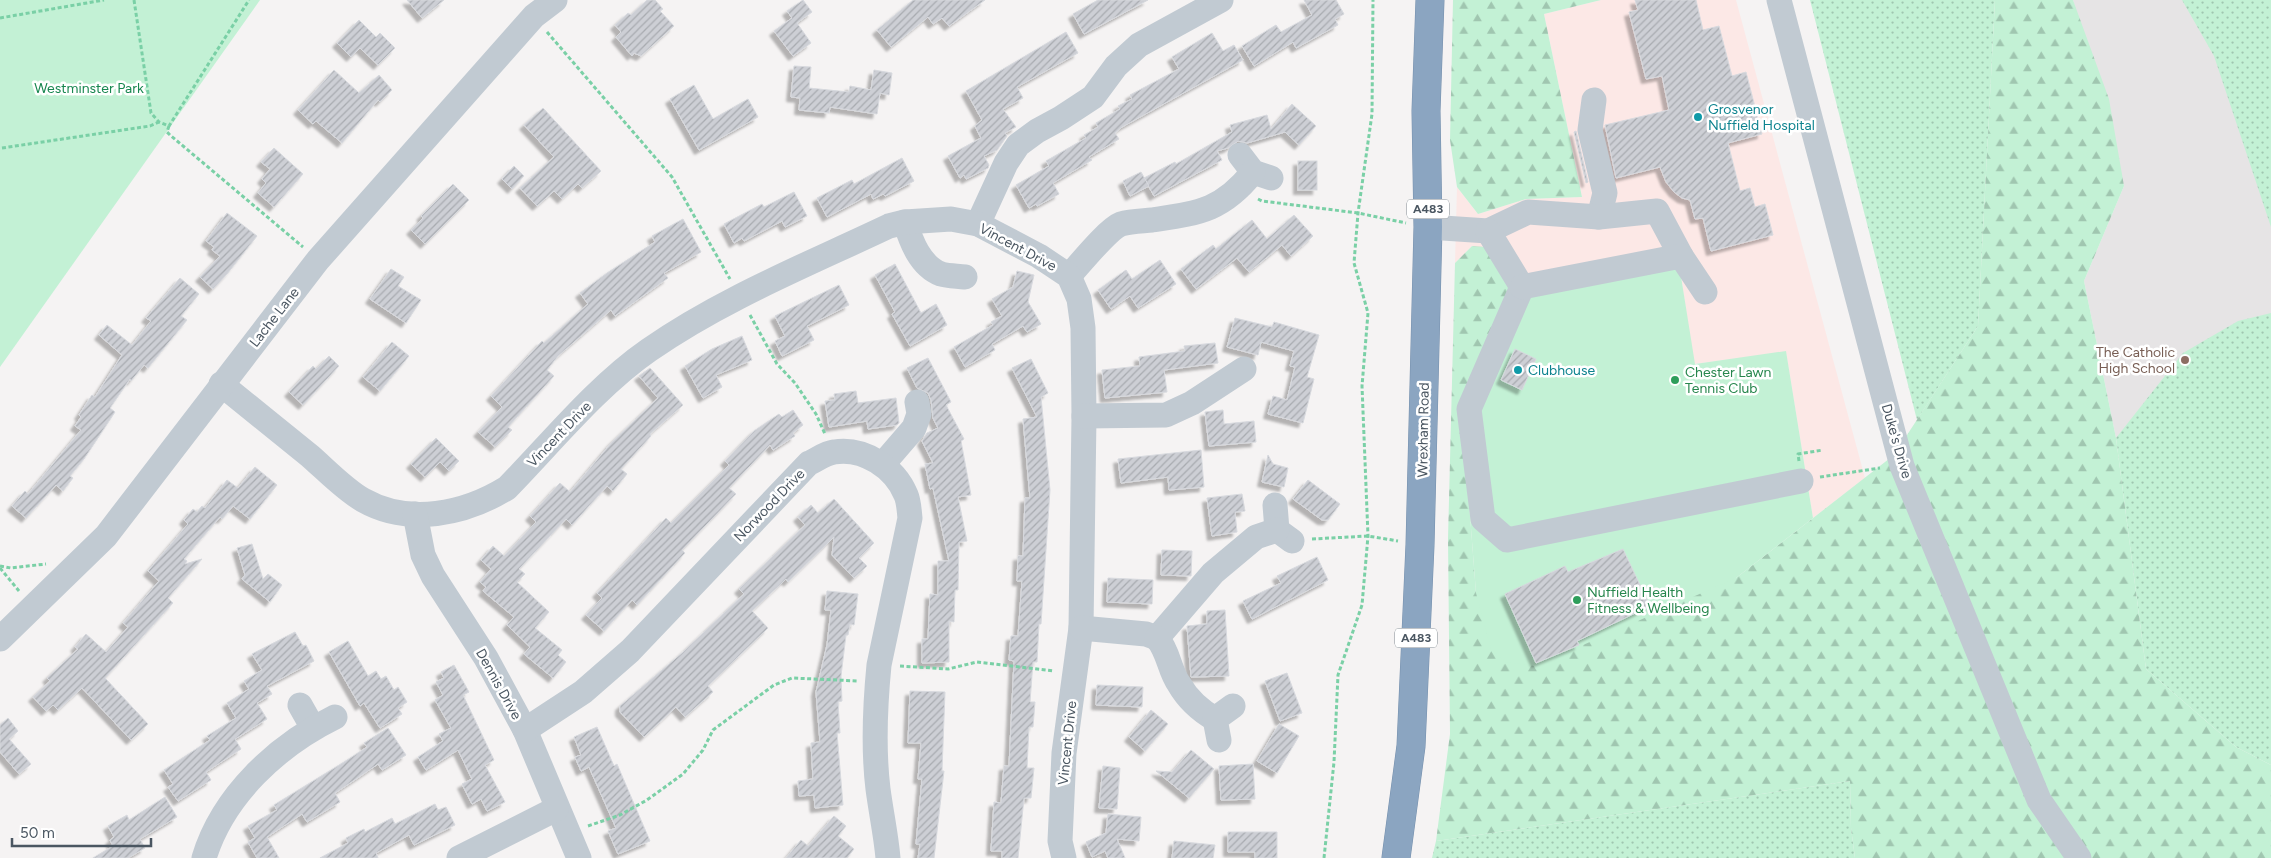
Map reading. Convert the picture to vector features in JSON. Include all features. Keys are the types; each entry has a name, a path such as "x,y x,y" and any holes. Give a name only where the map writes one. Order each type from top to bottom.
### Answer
{"highway":[{"name":"Wrexham Road","path":"1396,858 1411,746 1420,545 1428,227 1426,111 1430,0"}],"street":[{"name":"Lache Lane","path":"0,639 106,536 318,260 529,8 555,0"},
{"path":"978,224 1006,163 1018,145 1037,131 1093,97 1116,66 1139,45 1222,0"},
{"name":"Duke's Drive","path":"1779,0 1902,466 2039,800 2078,858"},
{"path":"1594,100 1590,130 1604,193 1599,217"},
{"name":"Vincent Drive","path":"1069,276 1108,234 1120,224 1211,209 1251,174"},
{"path":"1428,227 1488,231 1528,212 1599,217 1658,211 1681,256 1706,292"},
{"name":"Vincent Drive","path":"221,384 363,500 391,511 439,514 464,510 488,500 507,488 616,376 650,350 740,296 889,226 905,222 951,219 978,224 1039,256 1069,276 1079,300 1083,328 1084,416 1081,628 1064,753 1060,841 1064,858"},
{"path":"905,222 911,241 927,266 941,274 965,278"},
{"path":"1488,231 1522,287"},
{"path":"1522,287 1681,256"},
{"path":"1522,287 1469,409 1483,519 1507,540 1801,481"},
{"path":"1084,416 1166,415 1192,403 1244,369"},
{"path":"882,464 914,428 919,414 918,402"},
{"name":"Norwood Drive","path":"525,730 583,692 630,651 809,463 833,452 859,453 882,464 900,481 907,497 910,518 878,674 875,746 878,789 888,858"},
{"path":"1157,638 1213,573 1256,537 1284,535 1275,505"},
{"name":"Dennis Drive","path":"415,514 423,555 432,576 486,658 525,730 556,808 579,858"},
{"path":"1081,628 1146,634 1157,638 1164,647 1178,684 1204,713 1222,722"},
{"path":"300,705 313,728"},
{"path":"204,858 209,841 220,822 260,768 313,728 335,717"},
{"path":"459,858 556,808"}],"path":[{"path":"0,18 104,0"},
{"path":"134,0 151,114 159,122 169,126"},
{"path":"248,0 167,132 318,260"},
{"path":"1324,858 1334,762 1338,675 1362,605 1368,536 1362,386 1368,313 1354,263 1358,213 1372,114 1373,0"},
{"path":"529,8 672,177 777,364 795,383 816,414 833,452"},
{"path":"2,148 150,126 159,122"},
{"path":"1251,174 1262,201 1358,213 1428,227"},
{"path":"1840,473 1856,471"},
{"path":"1284,535 1368,536 1420,545"},
{"path":"0,567 11,568 48,564"},
{"path":"0,567 33,608"},
{"path":"569,834 620,815 647,800 683,774 702,750 713,730 774,685 792,678 948,669 977,662 1075,673"}],"shaded area":[{"path":"1601,0 1736,0 1865,478 1813,518 1786,352 1694,364 1680,269 1509,292 1472,246 1455,263 1457,187 1478,214 1526,199 1582,197 1544,14"},
{"name":"The Catholic High School","path":"2073,0 2271,0 2271,765 2116,438 2084,281 2124,186"}],"green space":[{"name":"Westminster Park","path":"0,0 260,0 0,367"},
{"path":"1453,0 1601,0 1544,14 1582,197 1526,199 1478,214 1457,187 1450,140"},
{"path":"1810,0 1995,0 1978,326 1917,420"},
{"path":"1995,0 2073,0 2109,99 2124,186 2084,281 2116,438 2146,669 2236,747 2271,765 2271,858 1855,858 1851,828 1850,781 1436,841 1450,734 1448,539 1455,263 1472,246 1486,247 1512,283 1462,412 1476,593 1736,578 1894,455 1978,326"},
{"path":"2182,0 2271,0 2271,227 2214,56"},
{"path":"1679,264 1695,364 1786,351 1813,518 1736,578 1535,666 1505,662 1491,649 1476,593 1462,412 1509,292"},
{"path":"2271,313 2271,765 2236,747 2146,669 2116,438 2183,353 2238,321"},
{"path":"1850,781 1851,828 1855,858 1432,858 1436,841"}],"building":[{"path":"407,0 444,0 422,18"},
{"path":"647,0 655,0 663,9 660,11 674,26 641,56 634,53 632,56 616,37 621,32 615,25 628,13 631,15"},
{"path":"803,0 812,12 797,23 811,43 793,56 774,31 792,18 787,11"},
{"path":"913,0 985,0 949,26 942,18 933,24 928,17 891,47 877,30"},
{"path":"1098,0 1148,0 1084,34 1073,14"},
{"path":"1304,0 1336,0 1344,14 1335,19 1338,25 1296,48 1293,42 1254,66 1242,46 1276,25 1281,32 1312,15"},
{"name":"Grosvenor Nuffield Hospital","path":"1635,0 1696,0 1703,30 1719,26 1732,76 1746,72 1762,134 1728,143 1740,191 1750,188 1755,207 1765,204 1773,235 1711,251 1703,218 1695,219 1690,200 1682,198 1674,192 1666,182 1660,167 1616,178 1605,125 1669,110 1662,76 1646,79 1629,12 1638,10"},
{"path":"359,20 376,37 380,33 395,48 378,65 360,48 351,57 337,43"},
{"path":"1066,32 1078,53 1017,87 1023,98 1003,109 1016,127 1005,133 1007,136 997,150 984,156 989,165 988,168 966,179 964,175 960,178 948,156 981,138 975,126 982,120 966,91"},
{"path":"1212,33 1223,51 1234,45 1243,60 1122,127 1115,133 1119,139 1089,157 1092,160 1053,183 1059,194 1037,206 1036,204 1029,208 1016,185 1049,166 1046,161 1086,138 1084,135 1098,127 1096,123 1120,109 1118,106 1132,99 1130,95 1179,69 1172,57"},
{"path":"794,66 811,67 809,88 849,92 850,86 871,90 874,70 892,73 889,95 880,93 877,114 830,107 829,113 799,110 800,98 791,97"},
{"path":"334,70 359,93 379,75 392,90 380,102 378,100 342,143 316,121 313,124 298,110"},
{"path":"694,85 713,119 748,99 758,117 699,150 670,99"},
{"path":"1292,104 1316,126 1299,145 1285,132 1247,143 1238,141 1228,148 1217,151 1222,160 1154,196 1144,178 1175,162 1176,164 1232,132 1230,125 1267,115 1271,129"},
{"path":"543,108 601,171 582,188 578,184 562,199 554,191 537,206 520,188 554,157 524,125"},
{"path":"1576,131 1588,182 1586,183 1574,132"},
{"path":"274,148 303,174 274,207 258,193 266,183 262,179 270,169 261,162"},
{"path":"902,158 914,181 885,196 883,194 873,199 871,194 827,217 817,198 852,180 854,184"},
{"path":"1298,161 1317,161 1317,190 1298,190"},
{"path":"514,166 524,176 512,189 502,179"},
{"path":"1141,172 1149,186 1130,196 1123,181"},
{"path":"453,184 469,200 425,244 411,230 423,218 421,216"},
{"path":"794,192 807,216 785,227 782,221 744,241 742,238 734,243 724,224 762,204 764,207"},
{"path":"227,213 257,236 213,289 200,277 220,256 212,250 214,247 206,241"},
{"path":"1294,215 1313,236 1291,256 1282,245 1249,272 1237,258 1196,289 1181,269 1213,245 1216,249 1252,220 1267,239"},
{"path":"683,219 701,252 664,273 668,278 615,316 611,310 558,356 547,370 554,376 508,427 512,430 495,447 478,432 502,407 491,396 542,341 544,343 588,304 580,293 655,242 652,236"},
{"path":"1160,260 1176,284 1138,308 1130,296 1111,309 1098,290 1126,270 1132,279"},
{"path":"895,264 921,313 936,304 947,325 910,346 892,314 895,312 875,275"},
{"path":"391,269 404,277 398,286 421,300 406,323 370,299"},
{"path":"1017,271 1034,275 1028,302 1041,324 1027,332 1023,326 992,344 995,350 965,367 954,347 993,325 991,322 1002,316 992,299 1013,287"},
{"path":"180,278 199,294 181,316 187,320 148,368 144,365 131,381 130,379 110,408 115,412 84,459 70,476 73,478 63,491 56,485 26,518 12,506 25,491 28,494 81,430 75,426 81,417 79,415 92,395 95,397 122,355 99,335 107,325 132,345 151,321 146,318"},
{"path":"839,285 849,305 807,326 814,340 782,356 775,341 785,336 775,316"},
{"path":"1235,318 1272,327 1274,322 1319,335 1307,377 1314,379 1303,423 1268,414 1273,396 1287,400 1295,367 1290,366 1294,351 1261,342 1258,355 1227,347"},
{"path":"742,336 752,360 716,375 722,387 703,398 685,366 712,349"},
{"path":"392,342 409,356 380,391 363,377"},
{"path":"1215,343 1218,363 1164,370 1167,392 1105,398 1102,370 1140,366 1139,357 1185,351 1184,346"},
{"name":"Clubhouse","path":"1515,349 1536,359 1522,390 1501,380"},
{"path":"329,356 339,366 303,405 289,392 313,366 316,369"},
{"path":"928,358 951,402 946,405 964,439 961,441 971,495 958,497 967,541 959,542 958,590 955,590 954,622 949,621 949,662 922,663 922,639 928,639 930,594 938,595 938,561 949,561 933,488 930,489 925,464 933,463 922,441 927,433 938,428 933,418 931,400 928,393 917,388 907,368"},
{"path":"1031,359 1048,393 1041,397 1050,490 1041,624 1039,624 1037,662 1033,662 1030,702 1035,702 1033,727 1029,727 1027,768 1034,768 1031,798 1024,798 1018,858 1002,858 1002,851 991,851 994,802 1001,803 1004,766 1009,766 1014,661 1009,660 1011,636 1018,636 1022,581 1017,581 1018,556 1023,556 1025,498 1030,498 1023,419 1037,417 1012,368"},
{"path":"650,368 683,405 650,434 651,436 621,469 627,474 613,491 607,486 572,525 566,519 519,569 525,574 517,582 549,612 535,628 562,650 558,655 566,662 553,678 524,654 530,647 507,625 514,617 483,591 486,587 480,582 491,569 481,560 493,546 504,556 536,522 530,516 560,483 570,492 612,442 658,398 639,376"},
{"path":"856,391 858,403 896,398 899,423 897,425 868,429 867,421 829,427 825,401 835,400 834,394"},
{"path":"793,410 803,425 793,433 795,436 773,450 770,445 729,488 736,494 682,550 685,553 637,605 632,600 604,631 586,615 602,598 597,593 666,518 671,523 729,465 725,461 754,431 779,414 782,417"},
{"path":"1223,410 1224,424 1254,421 1256,442 1209,446 1205,412"},
{"path":"436,438 459,461 449,471 440,462 425,477 411,464"},
{"path":"1201,450 1204,487 1169,490 1168,477 1121,483 1118,459"},
{"path":"1268,455 1273,464 1288,468 1284,487 1262,482"},
{"path":"255,467 277,485 250,519 233,506 222,519 220,517 184,559 187,561 185,564 202,559 168,598 173,603 105,678 148,724 131,740 82,688 58,710 53,705 46,711 33,697 50,681 47,678 78,649 75,647 86,634 106,652 128,627 123,623 159,581 148,571 188,524 184,520 193,509 197,512 202,506 205,508 227,480 238,488"},
{"path":"1308,480 1340,504 1328,520 1322,520 1293,499"},
{"path":"1242,494 1245,511 1235,512 1237,532 1212,536 1207,498"},
{"path":"834,499 874,543 859,558 867,566 854,578 832,555 834,537 788,582 786,579 752,611 768,628 708,686 713,692 685,717 676,707 644,737 620,712 620,706 683,652 744,594 739,589 805,525 798,517 811,505 818,513"},
{"path":"252,544 263,579 268,574 282,585 270,602 242,579 245,575 237,548"},
{"name":"Nuffield Health Fitness & Wellbeing","path":"1623,549 1650,606 1577,641 1579,645 1536,663 1505,594 1565,566 1568,572"},
{"path":"1162,550 1192,551 1191,576 1161,575"},
{"path":"1317,557 1328,580 1252,619 1243,601 1281,583 1277,576"},
{"path":"1108,578 1153,580 1152,604 1107,602"},
{"path":"827,591 858,594 854,625 850,624 848,635 846,635 841,676 842,701 838,702 840,733 837,733 843,805 815,808 814,795 799,796 798,781 813,779 811,743 820,742 816,692 827,645 831,610 825,610"},
{"path":"1225,610 1229,676 1191,677 1187,626 1207,624 1207,611"},
{"path":"295,632 303,646 306,645 314,661 267,686 272,694 257,703 267,719 235,739 241,749 206,772 211,780 178,801 168,787 173,784 164,770 210,740 207,736 236,718 227,703 249,689 244,681 262,670 252,654"},
{"path":"348,641 368,676 376,671 381,679 386,676 394,690 398,687 407,702 398,708 402,714 380,728 364,703 360,706 329,652"},
{"path":"454,665 469,692 463,695 494,760 485,765 505,802 487,811 481,799 472,804 462,784 472,779 458,750 426,770 418,757 443,741 439,734 451,728 435,700 443,695 436,682 444,678 441,672"},
{"path":"1287,673 1302,713 1280,721 1265,681"},
{"path":"1097,685 1143,687 1142,707 1096,705"},
{"path":"910,691 945,692 942,771 944,771 934,858 918,858 920,844 916,844 922,779 918,779 921,743 908,743"},
{"path":"1151,710 1168,724 1145,751 1129,737"},
{"path":"8,718 18,731 9,739 31,764 19,774 0,752 0,725"},
{"path":"1279,724 1299,736 1277,773 1257,761"},
{"path":"597,727 614,766 617,764 650,841 618,854 608,831 616,828 589,767 581,771 575,757 581,755 574,737"},
{"path":"388,728 406,755 382,770 378,764 335,793 340,802 307,822 302,814 267,837 279,858 257,858 248,842 255,838 248,826 277,810 274,805 367,747 364,743"},
{"path":"1191,750 1214,769 1189,798 1156,771 1172,772"},
{"path":"1253,764 1255,799 1221,800 1219,766"},
{"path":"1103,766 1120,768 1117,809 1099,808"},
{"path":"165,797 177,817 140,839 145,848 128,858 93,858 113,846 110,840 114,837 108,826 127,815 129,820"},
{"path":"435,804 438,810 446,807 455,825 414,845 409,835 376,853 378,858 320,858 348,843 346,838 364,829 365,832 392,818 395,824"},
{"path":"1108,814 1141,817 1139,841 1117,839 1125,858 1108,858 1105,851 1092,857 1086,842 1106,833"},
{"path":"834,816 846,826 838,836 854,849 847,858 786,858 801,840 808,846"},
{"path":"1228,832 1277,832 1277,858 1255,858 1255,852 1228,852"},
{"path":"1174,841 1215,845 1213,858 1172,858"}],"place":[{"name":"Grosvenor Nuffield Hospital","path":"1698,117"},
{"name":"The Catholic High School","path":"2185,360"},
{"name":"Clubhouse","path":"1518,370"},
{"name":"Chester Lawn Tennis Club","path":"1675,380"},
{"name":"Nuffield Health Fitness & Wellbeing","path":"1577,600"}]}
